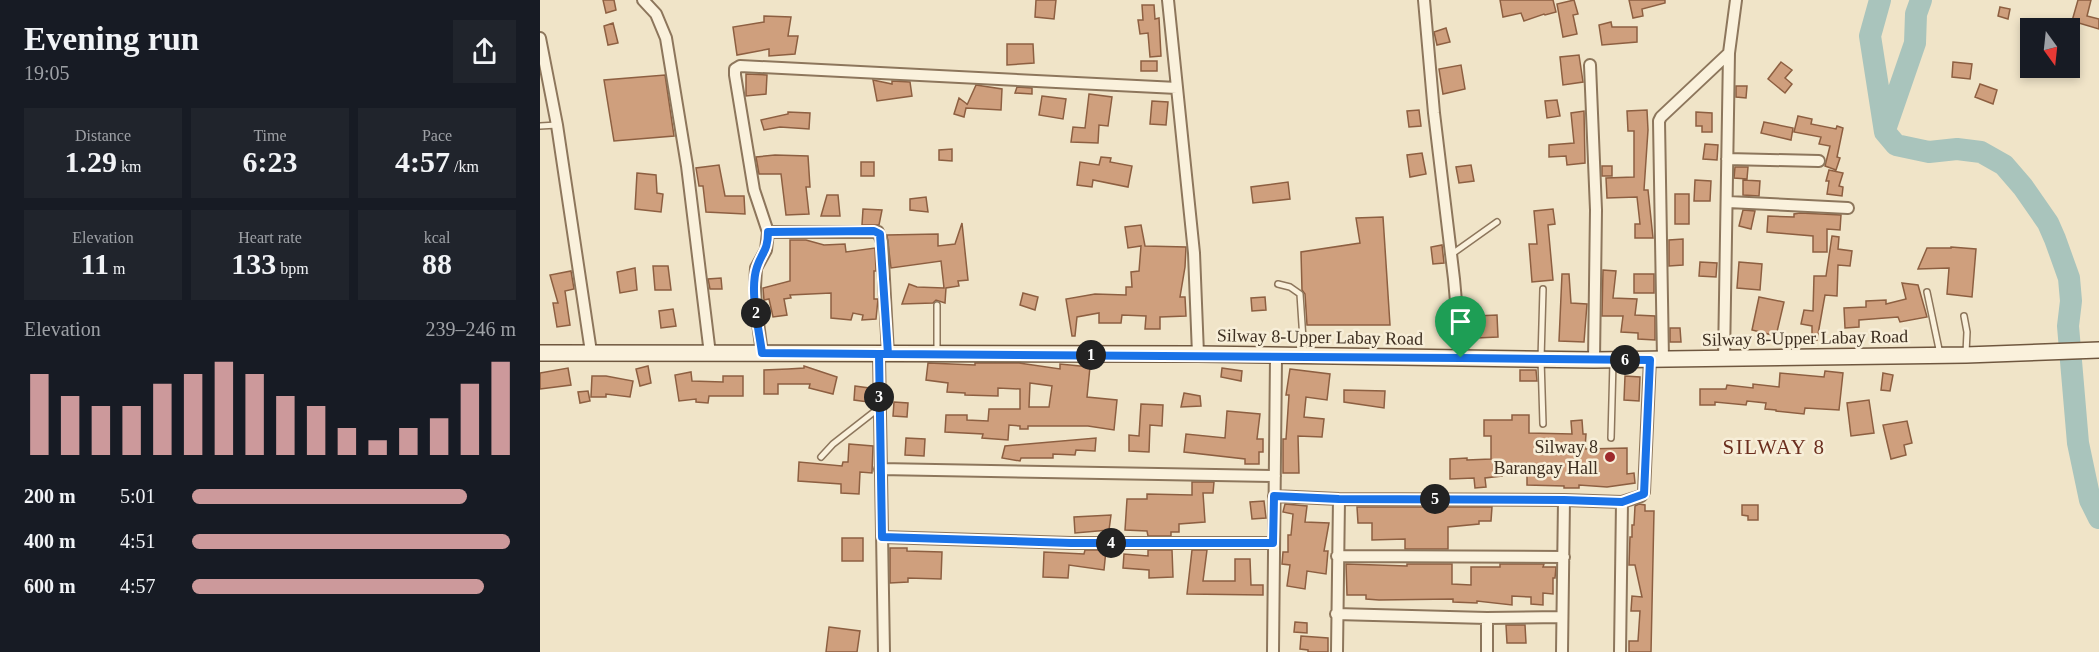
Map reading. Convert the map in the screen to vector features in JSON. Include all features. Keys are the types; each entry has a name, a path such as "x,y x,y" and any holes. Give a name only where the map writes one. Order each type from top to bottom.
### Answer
{"main road":[{"name":"Silway 8-Upper Labay Road","path":"540,353 1198,354 1276,357 1613,360 1966,355 2099,350"}],"street":[{"path":"643,0 656,14 666,38 687,166 710,354"},
{"path":"1168,0 1194,253 1198,354"},
{"path":"1424,0 1461,358"},
{"path":"1724,359 1729,53 1736,0"},
{"path":"540,38 557,125 591,352"},
{"path":"1274,496 1339,499 1622,502 1641,496 1644,492 1656,359 1659,121 1684,94 1729,53"},
{"path":"1590,65 1596,210 1594,360"},
{"path":"762,353 755,287 756,268 766,250 768,232 754,190 735,69 740,66 1177,88"},
{"path":"1728,159 1820,161"},
{"path":"1728,202 1848,208"},
{"path":"768,232 878,232 882,242 884,354 879,408 884,652"},
{"path":"1273,652 1276,357"},
{"path":"880,469 1275,476"},
{"path":"1337,652 1339,499"},
{"path":"1562,652 1564,500"},
{"path":"1620,652 1622,502"},
{"path":"882,537 1071,543 1273,543"},
{"path":"1337,556 1564,557"},
{"path":"1336,614 1487,618 1562,617"},
{"path":"1487,618 1487,652"}],"lane":[{"path":"540,126 557,125"},
{"path":"1451,254 1497,222"},
{"path":"1278,284 1290,287 1300,294 1304,357"},
{"path":"1543,289 1541,359 1543,424"},
{"path":"1928,292 1940,355"},
{"path":"937,304 937,354"},
{"path":"1964,316 1967,332 1966,355"},
{"path":"1611,438 1613,360"},
{"path":"821,457 833,444 879,408"}],"building":[{"path":"603,0 614,0 616,10 606,13"},
{"path":"1036,0 1056,0 1054,19 1035,17"},
{"path":"1500,0 1553,0 1556,12 1524,21 1521,13 1503,17"},
{"path":"1574,0 1578,14 1573,15 1577,34 1563,37 1557,4"},
{"path":"1629,0 1665,0 1665,3 1642,9 1643,16 1633,18"},
{"path":"2078,0 2091,0 2087,16 2099,19 2099,29 2080,23 2080,18 2073,18"},
{"path":"1142,5 1154,5 1155,19 1159,18 1161,56 1150,57 1148,33 1140,34 1138,20 1143,20"},
{"path":"2000,7 2010,9 2008,19 1998,16"},
{"path":"764,16 791,17 788,36 798,36 795,54 769,56 769,49 737,55 733,27 764,22"},
{"path":"1611,22 1612,27 1637,27 1637,42 1602,45 1599,25"},
{"path":"613,23 618,43 608,45 604,26"},
{"path":"1446,28 1450,42 1437,45 1434,32"},
{"path":"1007,44 1033,44 1034,63 1007,65"},
{"path":"1579,55 1583,82 1563,85 1560,57"},
{"path":"1141,61 1157,61 1157,71 1141,71"},
{"path":"1781,62 1792,70 1785,78 1792,84 1785,93 1768,79"},
{"path":"1953,62 1972,64 1970,79 1952,77"},
{"path":"1461,65 1465,89 1443,94 1439,69"},
{"path":"746,74 767,75 766,94 746,96"},
{"path":"665,75 674,136 614,141 604,80"},
{"path":"873,80 892,84 892,81 910,82 912,96 877,101"},
{"path":"1980,84 1997,90 1993,104 1975,97"},
{"path":"976,85 1002,89 1001,110 966,108 964,117 954,114 959,98 967,105"},
{"path":"1736,86 1747,86 1746,98 1736,97"},
{"path":"1017,87 1032,88 1032,94 1015,93"},
{"path":"1089,94 1112,97 1108,126 1099,125 1098,143 1071,142 1073,127 1085,128"},
{"path":"1042,96 1066,99 1063,119 1039,115"},
{"path":"1557,100 1560,116 1547,118 1545,101"},
{"path":"1152,101 1168,102 1166,125 1150,124"},
{"path":"1419,110 1421,126 1409,127 1407,111"},
{"path":"1647,110 1644,190 1648,190 1653,238 1635,238 1635,224 1640,224 1637,197 1607,198 1606,178 1634,177 1634,131 1628,131 1627,111"},
{"path":"1584,111 1585,163 1567,165 1566,156 1549,157 1549,145 1574,143 1571,113"},
{"path":"788,112 810,113 809,129 780,127 764,130 761,120 788,114"},
{"path":"1696,112 1712,113 1712,132 1702,132 1702,126 1696,126"},
{"path":"1798,116 1812,119 1811,124 1836,129 1837,126 1843,128 1837,157 1840,158 1836,170 1825,166 1830,146 1819,144 1821,137 1794,132"},
{"path":"1764,122 1793,128 1791,140 1761,133"},
{"path":"1705,144 1718,145 1717,160 1703,159"},
{"path":"952,149 952,161 939,160 939,150"},
{"path":"1422,153 1426,174 1410,177 1407,155"},
{"path":"808,156 810,187 806,187 809,214 786,215 781,174 759,174 756,157"},
{"path":"1101,157 1111,158 1110,162 1132,166 1128,187 1093,180 1092,187 1077,185 1080,162 1099,165"},
{"path":"861,162 874,162 874,176 861,176"},
{"path":"719,165 725,196 744,196 745,214 706,212 703,186 699,186 696,168"},
{"path":"1471,165 1474,181 1459,183 1456,167"},
{"path":"1602,166 1612,166 1612,176 1602,176"},
{"path":"1735,167 1748,167 1747,179 1734,178"},
{"path":"1829,170 1843,173 1839,186 1843,187 1842,196 1827,194 1829,181 1826,181"},
{"path":"637,173 656,175 657,193 663,194 661,212 635,209"},
{"path":"1695,180 1711,181 1710,201 1694,201"},
{"path":"1743,180 1760,181 1759,196 1743,195"},
{"path":"1288,182 1290,199 1253,203 1251,187"},
{"path":"1675,194 1689,194 1689,224 1675,224"},
{"path":"827,195 838,195 840,216 821,216"},
{"path":"926,197 928,212 910,210 910,199"},
{"path":"863,209 882,210 879,225 862,225"},
{"path":"1553,209 1555,224 1548,225 1553,280 1532,282 1529,244 1537,244 1534,211"},
{"path":"1743,210 1755,211 1751,229 1739,226"},
{"path":"1794,214 1841,215 1840,230 1827,229 1827,252 1813,252 1813,236 1767,232 1768,216 1794,217"},
{"path":"1383,217 1390,325 1307,325 1305,294 1302,290 1301,252 1360,243 1356,218"},
{"path":"962,223 968,280 958,281 959,286 946,288 945,303 936,300 933,303 902,304 909,284 917,287 944,288 941,261 891,268 887,235 938,234 938,246 955,244"},
{"path":"1141,225 1145,246 1186,247 1180,297 1185,297 1186,316 1160,317 1160,329 1145,329 1146,316 1122,315 1121,323 1099,323 1099,313 1077,317 1075,336 1072,336 1066,299 1095,294 1126,295 1126,287 1132,287 1131,272 1139,271 1141,246 1128,248 1125,227"},
{"path":"1832,236 1839,237 1838,249 1852,251 1850,266 1838,265 1837,296 1825,295 1817,340 1812,339 1812,326 1801,324 1804,310 1813,311 1814,276 1826,276"},
{"path":"1683,239 1683,265 1669,266 1669,240"},
{"path":"790,240 806,240 824,245 845,244 846,252 875,248 874,299 878,299 876,319 862,320 863,315 853,313 851,320 831,318 831,293 790,295 791,298 784,299 787,315 773,317 769,299 764,300 763,288 790,281"},
{"path":"1442,245 1444,263 1433,264 1431,247"},
{"path":"1927,248 1976,249 1972,297 1947,294 1949,268 1918,269"},
{"path":"1700,262 1717,263 1716,277 1699,276"},
{"path":"1739,262 1762,264 1760,290 1737,288"},
{"path":"653,266 668,266 671,290 655,290"},
{"path":"635,268 637,290 620,293 617,272"},
{"path":"1603,270 1616,271 1613,298 1637,299 1635,315 1655,316 1655,340 1638,339 1638,333 1621,332 1623,316 1602,316"},
{"path":"571,271 574,289 565,291 570,325 557,327 553,303 558,303 550,275"},
{"path":"1562,274 1569,274 1571,303 1587,304 1584,342 1559,341"},
{"path":"1634,274 1654,274 1654,293 1634,293"},
{"path":"721,278 722,289 710,289 708,279"},
{"path":"1902,283 1918,285 1927,317 1900,322 1898,317 1859,320 1859,327 1845,328 1844,308 1866,307 1866,301 1886,300 1886,304 1906,299"},
{"path":"1023,293 1038,297 1035,310 1020,305"},
{"path":"1265,297 1266,310 1252,311 1251,298"},
{"path":"1759,297 1784,302 1776,336 1752,330"},
{"path":"673,309 676,326 661,328 659,311"},
{"path":"1497,315 1498,337 1476,338 1475,316"},
{"path":"1670,328 1680,328 1681,342 1670,342"},
{"path":"928,363 975,365 975,363 1019,363 1060,369 1060,364 1090,367 1087,397 1117,400 1114,430 1088,426 1028,426 1028,429 1020,429 1020,426 1009,425 1008,440 982,438 983,434 945,432 946,415 967,415 967,420 988,421 989,409 1020,409 1020,389 998,388 998,396 965,395 965,393 947,392 948,383 926,380","holes":["1030,383 1052,386 1049,407 1029,407"]},
{"path":"648,366 651,383 640,386 636,369"},
{"path":"804,366 837,377 833,394 809,388 810,384 778,384 778,394 764,394 764,370 804,368"},
{"path":"568,368 571,385 540,389 540,373"},
{"path":"1222,368 1242,371 1241,381 1221,377"},
{"path":"1290,369 1330,374 1327,400 1306,397 1304,417 1324,419 1322,437 1298,436 1299,473 1283,473 1283,439 1286,439 1289,395 1286,395"},
{"path":"1520,370 1536,370 1537,381 1520,381"},
{"path":"1825,371 1843,373 1839,410 1805,408 1804,414 1765,409 1766,403 1747,401 1746,405 1715,402 1715,405 1700,405 1700,389 1726,389 1727,385 1753,388 1753,384 1779,387 1780,373 1824,377"},
{"path":"691,372 692,381 723,382 723,376 743,376 743,396 709,396 708,403 696,402 696,399 679,401 675,375"},
{"path":"1883,373 1893,375 1890,391 1881,390"},
{"path":"592,376 633,381 630,397 606,394 606,397 591,397"},
{"path":"1625,376 1640,377 1639,401 1624,400"},
{"path":"855,386 869,388 868,402 854,400"},
{"path":"1344,390 1385,391 1384,408 1344,402"},
{"path":"588,391 590,401 580,403 578,392"},
{"path":"1184,393 1200,396 1201,406 1181,407"},
{"path":"1869,400 1874,433 1851,436 1847,403"},
{"path":"894,402 908,403 907,417 893,416"},
{"path":"1141,404 1163,405 1162,426 1150,425 1149,452 1129,451 1129,435 1139,436"},
{"path":"1227,411 1260,414 1257,439 1263,439 1263,452 1259,452 1259,464 1245,464 1245,459 1184,452 1186,434 1225,438"},
{"path":"1512,415 1529,415 1529,433 1572,434 1571,421 1582,420 1583,434 1586,434 1585,449 1627,448 1627,474 1634,473 1635,483 1607,487 1579,485 1579,488 1564,488 1564,486 1527,485 1527,475 1502,474 1502,476 1485,478 1486,487 1475,488 1474,478 1450,479 1450,459 1491,459 1491,436 1484,436 1484,420 1512,420"},
{"path":"1907,421 1912,443 1904,445 1906,455 1891,459 1883,425"},
{"path":"906,438 925,439 924,456 905,455"},
{"path":"1096,438 1095,451 1076,450 1075,455 1053,454 1053,458 1021,458 1020,461 1002,458 1005,446"},
{"path":"849,444 873,446 872,473 860,472 859,494 841,493 841,484 798,481 799,462 842,466 843,462 848,462"},
{"path":"1192,482 1214,482 1213,493 1203,493 1205,522 1179,524 1179,532 1171,532 1171,536 1148,536 1147,531 1125,530 1127,499 1147,499 1147,494 1192,495"},
{"path":"1264,501 1266,518 1252,519 1250,502"},
{"path":"1285,504 1307,506 1305,522 1329,523 1324,551 1328,551 1326,574 1307,571 1305,589 1287,586 1290,565 1282,564 1283,552 1288,552 1288,535 1291,535 1293,514 1283,512"},
{"path":"1645,505 1645,511 1654,511 1651,652 1629,652 1629,641 1638,641 1640,611 1631,611 1632,596 1642,597 1635,565 1629,565 1630,537 1632,537 1632,525 1634,525 1635,506"},
{"path":"1742,505 1758,505 1758,520 1748,520 1748,516 1742,515"},
{"path":"1357,507 1492,507 1491,521 1448,527 1448,549 1405,549 1405,539 1372,540 1372,523 1358,523"},
{"path":"1111,515 1109,530 1075,533 1074,517"},
{"path":"842,538 863,538 863,561 842,561"},
{"path":"890,548 942,552 941,579 908,578 908,582 890,583"},
{"path":"1085,550 1106,550 1104,570 1069,565 1068,578 1043,577 1044,552 1084,554"},
{"path":"1148,550 1172,550 1173,577 1149,578 1149,570 1123,568 1124,554 1148,556"},
{"path":"1192,550 1207,550 1203,581 1235,581 1235,559 1250,559 1251,585 1263,585 1263,595 1187,594"},
{"path":"1346,564 1407,566 1407,564 1452,564 1452,584 1471,585 1471,567 1500,567 1500,564 1544,564 1543,567 1556,567 1553,594 1543,593 1543,605 1531,604 1531,597 1512,596 1512,605 1477,601 1477,603 1453,602 1453,599 1379,600 1366,599 1366,595 1347,595"},
{"path":"1295,622 1307,623 1307,633 1294,632"},
{"path":"1506,625 1525,625 1526,643 1507,643"},
{"path":"829,627 860,631 857,652 826,652"},
{"path":"1301,636 1328,638 1328,652 1308,652 1308,650 1300,649"}],"waterway":[{"path":"1880,0 1870,36 1885,132 1896,145 1929,152 1957,149 1981,152 2004,165 2023,187 2048,223 2055,239 2069,278 2071,301 2068,326 2078,443 2090,500 2099,518"},
{"path":"1886,127 1915,43 1916,14 1921,0"}],"place":[{"name":"Silway 8 Barangay Hall","path":"1610,457"}],"district":[{"name":"SILWAY 8","path":"1774,447"}],"route":[{"path":"1461,358 1276,357 1198,354 1063,355 968,354 888,354 879,354 762,353 756,308 756,268 766,250 768,232 874,231 880,234 888,354 879,354 882,537 1071,543 1273,543 1274,496 1339,499 1622,502 1644,494 1650,360 1461,358"}]}
